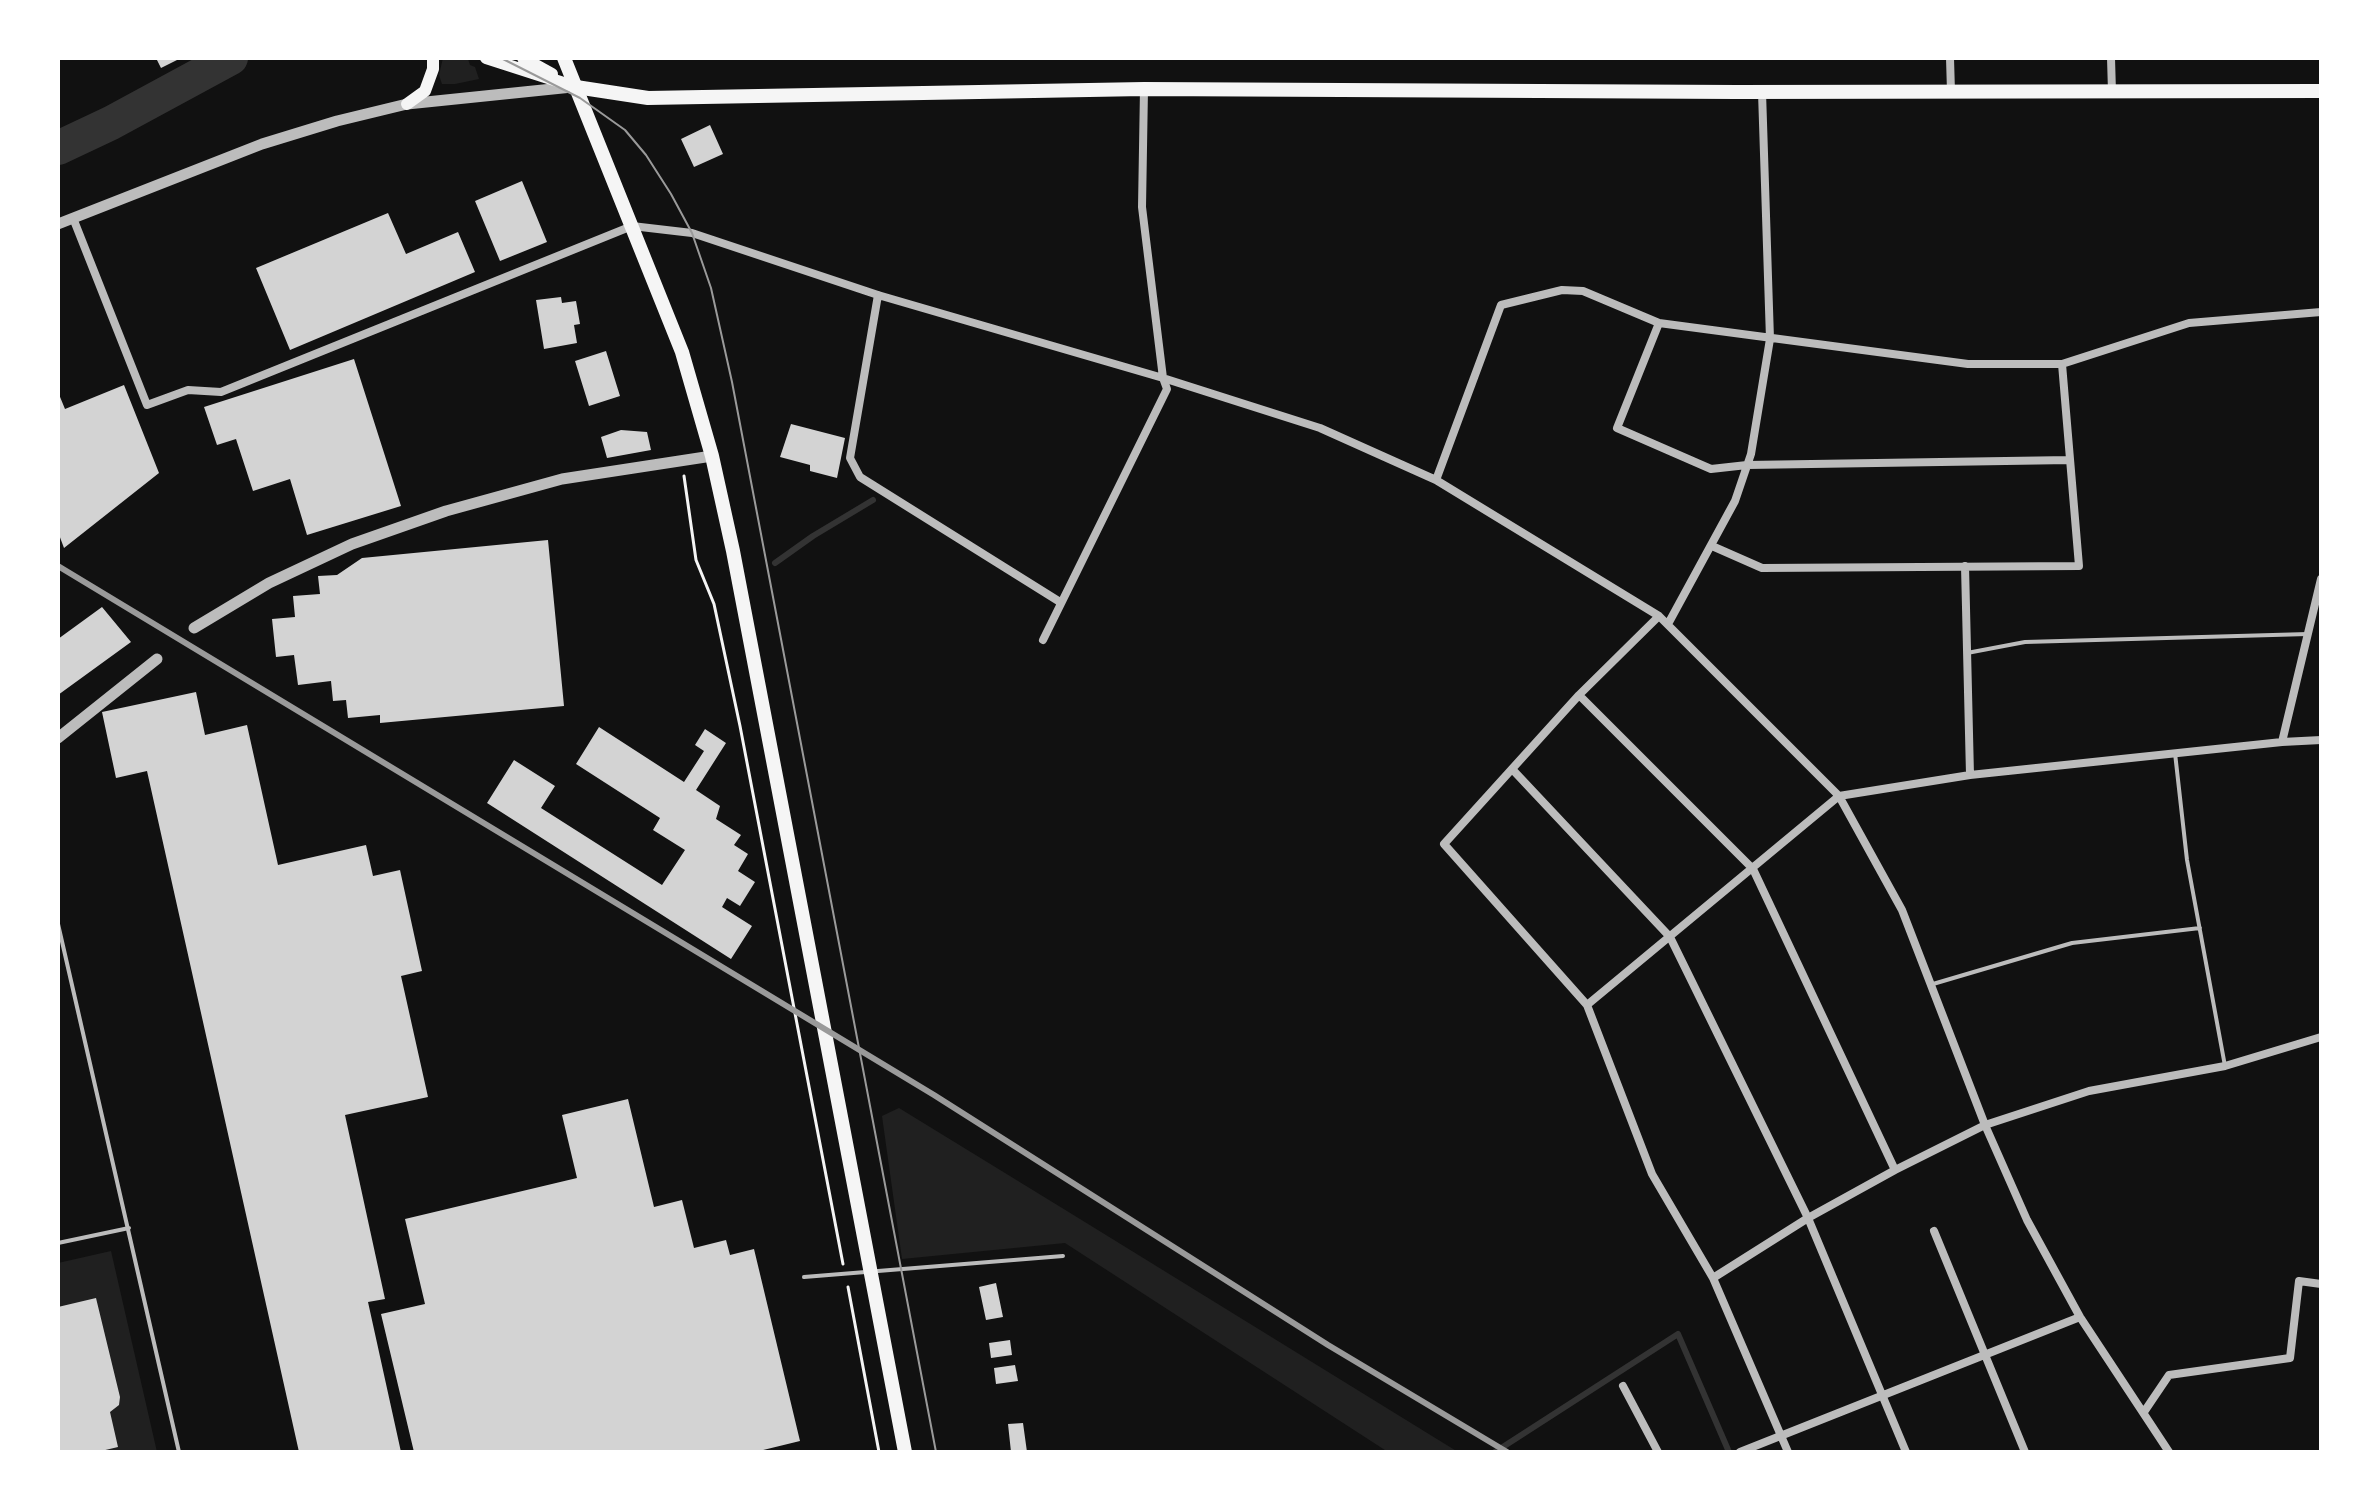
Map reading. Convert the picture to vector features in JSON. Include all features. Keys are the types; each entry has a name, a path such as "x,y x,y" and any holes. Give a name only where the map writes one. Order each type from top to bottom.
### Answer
{"main road":[{"path":"407,104 425,91 433,69 433,58"},
{"path":"486,58 576,87 648,98 1144,89 2321,91"},
{"path":"523,58 576,87"},
{"path":"564,58 682,352 712,456 733,551 905,1452"}],"street":[{"path":"1950,58 1951,92"},
{"path":"2111,58 2112,92"},
{"path":"58,224 262,144 337,121 407,104 576,87"},
{"path":"1043,640 1167,389 1163,378 1142,207 1144,89"},
{"path":"1668,624 1735,501 1751,454 1770,339 1762,92"},
{"path":"73,218 147,405 188,390 221,392 632,226 692,233 878,295 1163,378 1320,428 1436,480 1659,616 1839,796 1902,910 1985,1125 2027,1220 2080,1317 2169,1452"},
{"path":"1436,480 1501,305 1562,290 1583,291 1659,323 1968,364 2062,364 2189,323 2321,313"},
{"path":"878,295 850,458 860,477 1060,602"},
{"path":"1659,323 1617,428 1711,469 1747,465 2070,460"},
{"path":"1712,546 1762,568 2079,566 2062,364"},
{"path":"194,628 269,583 352,544 446,511 562,479 712,456"},
{"path":"1965,566 1970,775"},
{"path":"2282,742 2321,579"},
{"path":"1659,616 1579,695 1444,844 1587,1005 1652,1174 1713,1278 1788,1452"},
{"path":"58,738 157,659"},
{"path":"1579,695 1753,869 1895,1170"},
{"path":"1587,1005 1839,796 1970,775 2321,740"},
{"path":"1512,769 1670,937 1808,1218 1906,1452"},
{"path":"1713,1278 1808,1218 1985,1125 2089,1091 2225,1066 2321,1037"},
{"path":"1934,1231 2025,1452"},
{"path":"2144,1412 2169,1375 2290,1358 2299,1281 2321,1284"},
{"path":"1740,1452 2080,1317"},
{"path":"1623,1386 1658,1452"}],"lane":[{"path":"1967,653 2025,642 2308,634"},
{"path":"2175,753 2187,860 2225,1066"},
{"path":"58,924 179,1452"},
{"path":"1931,985 2072,943 2200,928"},
{"path":"58,1243 129,1228"},
{"path":"804,1277 1063,1256"}],"path":[{"path":"682,462 696,560 714,604 740,726 844,1267"},
{"path":"847,1282 879,1452"}],"shaded area":[{"path":"443,58 468,59 479,79 442,84 439,75"},
{"path":"899,1108 1458,1452 1388,1452 1065,1243 902,1259 882,1116"},
{"path":"111,1251 157,1452 58,1452 58,1263"}],"building":[{"path":"156,58 181,58 161,68"},
{"path":"710,125 723,154 694,167 681,139"},
{"path":"522,181 547,242 500,261 475,201"},
{"path":"388,213 406,254 458,232 475,272 290,350 256,268"},
{"path":"561,297 562,303 576,301 580,324 574,325 577,343 544,349 536,300"},
{"path":"606,351 620,396 589,406 575,361"},
{"path":"354,359 401,506 307,535 290,479 253,491 236,439 217,445 204,407"},
{"path":"124,385 159,473 64,548 58,532 58,392 65,409"},
{"path":"791,424 845,438 837,478 810,471 810,465 780,457"},
{"path":"621,430 647,432 651,450 607,458 601,437"},
{"path":"548,540 564,706 380,723 380,715 348,718 346,700 333,701 331,681 298,685 294,655 276,657 272,619 295,617 293,596 320,594 318,576 337,575 362,558"},
{"path":"102,607 131,642 58,695 58,639"},
{"path":"196,692 205,735 247,725 278,865 366,845 373,876 400,870 422,971 401,976 428,1097 345,1115 385,1299 368,1302 401,1452 299,1452 147,771 116,778 102,712"},
{"path":"599,727 684,782 704,751 695,745 705,729 726,743 696,790 720,806 716,819 741,835 734,845 748,854 738,871 755,882 740,906 727,898 722,907 752,926 731,959 487,803 514,760 555,786 541,808 662,885 685,850 653,830 660,818 576,764"},
{"path":"628,1099 654,1207 682,1200 694,1248 726,1240 730,1255 754,1249 800,1441 755,1452 414,1452 381,1314 425,1304 405,1219 577,1178 562,1115"},
{"path":"996,1283 1003,1317 986,1320 979,1287"},
{"path":"96,1298 120,1397 119,1405 110,1412 118,1447 97,1452 58,1452 58,1307"},
{"path":"1010,1340 1012,1355 991,1358 989,1343"},
{"path":"1015,1365 1018,1381 996,1384 994,1368"},
{"path":"1023,1423 1027,1452 1011,1452 1008,1424"}],"waterway":[{"path":"58,148 231,58"},
{"path":"775,563 873,500"},
{"path":"1495,1452 1678,1334 1729,1452"}],"tram line":[{"path":"501,58 580,98 625,130 646,155 671,194 692,233 711,288 732,382 936,1452"}],"railway":[{"path":"58,566 934,1095 1328,1345 1507,1452"}]}
